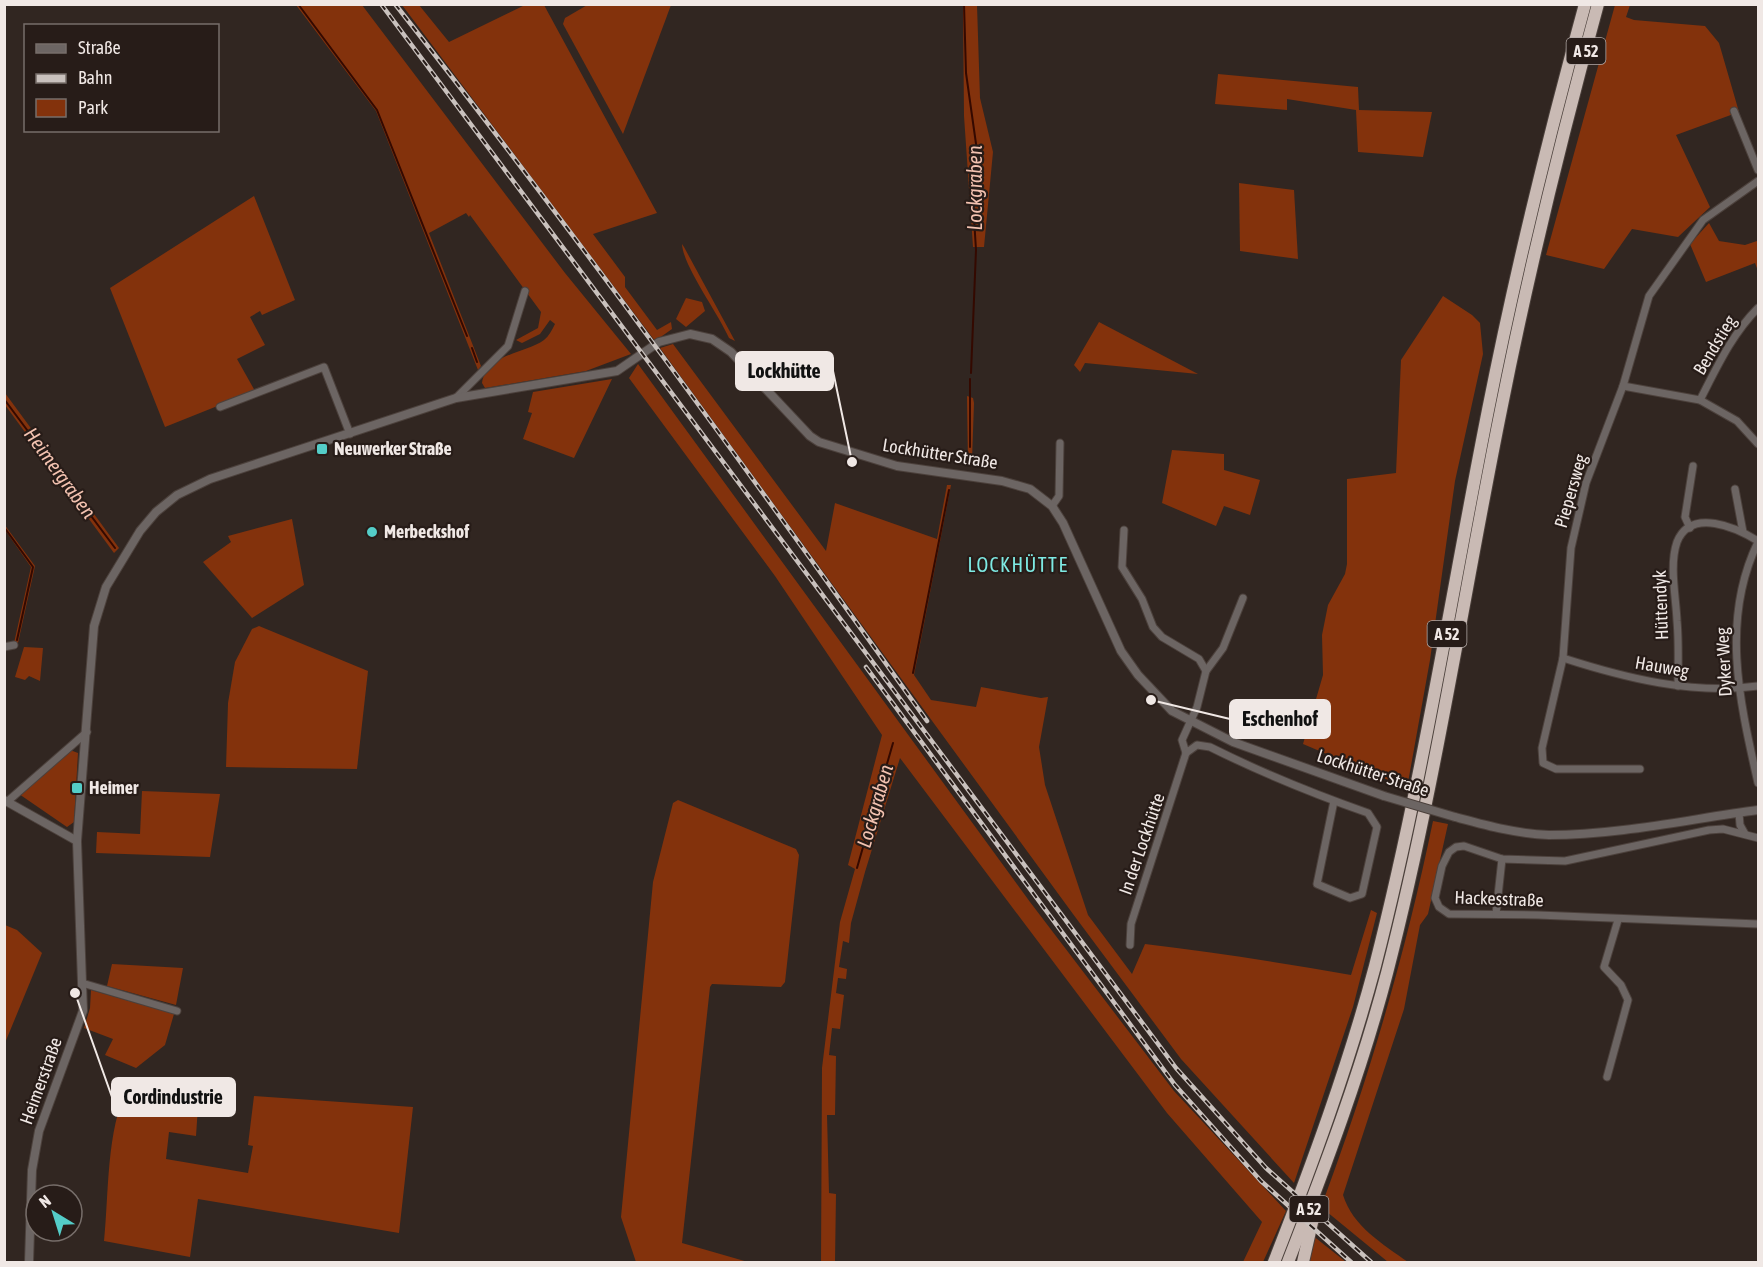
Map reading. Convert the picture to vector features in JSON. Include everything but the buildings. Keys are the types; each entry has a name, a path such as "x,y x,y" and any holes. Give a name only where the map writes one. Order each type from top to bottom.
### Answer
{"highway":[{"name":"A 52","path":"1274,1263 1318,1147 1349,1054 1396,880 1426,744 1506,322 1536,192 1585,4"},
{"name":"A 52","path":"1288,1263 1330,1155 1362,1059 1414,861 1518,325 1548,195 1598,4"},
{"path":"1304,1263 1303,1254 1330,1155"}],"street":[{"path":"1734,111 1758,170"},
{"name":"Piepersweg","path":"1640,769 1556,769 1543,763 1542,748 1563,657 1571,548 1586,483 1623,386 1649,296 1702,220 1758,181"},
{"path":"77,841 6,800 87,732 94,626 106,587 126,551 156,512 177,495 210,479 456,398 508,346 525,291"},
{"name":"Bendstieg","path":"1700,400 1726,349 1758,308"},
{"name":"Lockhütter Straße","path":"456,398 610,373 628,366 659,342 690,334 712,339 731,352 810,436 819,442 897,466 1013,483 1030,489 1052,506 1085,568 1121,651 1156,695 1172,711 1190,723 1233,742 1384,796 1500,829 1548,835 1611,830 1758,810"},
{"path":"220,407 324,367 350,434"},
{"name":"Bendstieg","path":"1623,386 1700,400 1737,421 1758,444"},
{"path":"1052,506 1059,496 1060,443"},
{"path":"1693,466 1685,517 1690,528 1702,523 1718,523 1743,532 1758,541"},
{"path":"1735,489 1743,532"},
{"name":"Hüttendyk","path":"1678,686 1674,566 1677,541 1690,528"},
{"path":"1124,530 1122,567 1142,599 1153,627 1162,637 1199,659 1206,671"},
{"name":"Dyker Weg","path":"1758,541 1743,585 1737,617 1738,689 1758,783"},
{"name":"In der Lockhütte","path":"1130,945 1137,904 1159,844 1186,753 1182,740 1190,723 1206,671 1223,648 1243,598"},
{"path":"4,647 14,645"},
{"name":"Hauweg","path":"1563,657 1607,672 1678,686 1738,689 1758,686"},
{"name":"Heimerstraße","path":"27,1262 32,1170 39,1131 83,1011 77,841 87,732"},
{"path":"1186,753 1197,745 1210,747 1280,780 1368,813 1377,826 1362,894 1350,898 1317,884 1334,801"},
{"path":"1739,813 1740,825 1745,834"},
{"path":"1496,914 1502,859 1565,861 1709,830 1723,829 1758,838"},
{"name":"Hackesstraße","path":"1502,859 1464,846 1456,847 1449,852 1435,898 1439,907 1449,914 1758,924"},
{"path":"1607,1077 1628,1008 1627,995 1604,967 1618,920"},
{"path":"82,983 177,1011"}],"green space":[{"path":"589,4 671,5 623,134 563,24 565,18"},
{"path":"296,5 362,5 565,273 631,354 586,371 485,388 482,383 485,373 491,366 499,360 544,340 555,324 550,320 540,334 522,343 516,340 538,328 541,312 470,215 469,217 466,213 429,233 481,366 478,370 376,111"},
{"path":"402,5 419,5 449,42 525,5 544,5 657,213 593,234 625,277 625,287 657,330 671,322 672,329 655,341"},
{"path":"963,5 977,5 980,98 993,152 984,247 973,247 964,116"},
{"path":"1615,5 1630,5 1626,17 1634,20 1705,26 1719,43 1739,112 1676,135 1710,207 1678,237 1632,229 1604,269 1546,255"},
{"path":"1218,74 1358,87 1359,110 1432,112 1423,157 1358,152 1356,110 1287,99 1287,110 1215,104"},
{"path":"1239,183 1294,190 1298,259 1240,251"},
{"path":"254,196 295,300 262,315 260,311 250,317 265,345 237,359 255,391 165,427 110,288"},
{"path":"1709,223 1719,241 1745,245 1757,241 1758,271 1755,263 1706,282 1690,244"},
{"path":"682,244 735,341 729,338 694,277"},
{"path":"1443,296 1480,323 1483,354 1455,481 1430,660 1407,788 1303,744 1323,675 1322,635 1328,605 1345,574 1347,564 1347,479 1396,473 1401,360"},
{"path":"686,298 702,302 705,311 686,327 676,319"},
{"path":"1099,322 1198,374 1085,363 1080,372 1074,365"},
{"path":"673,344 826,551 835,503 937,539 947,485 951,485 914,675 931,700 976,707 981,687 1041,698 1048,697 1039,747 1045,785 1088,915 1132,974 1145,944 1351,975 1371,910 1377,913 1353,1007 1294,1183 1181,1059 1073,914 660,348"},
{"path":"638,364 1030,902 1174,1091 1286,1211 1263,1262 1243,1262 1262,1222 1167,1113 900,758 865,872 851,923 849,943 843,941 839,967 847,969 846,979 838,978 836,993 844,995 840,1029 832,1028 829,1055 836,1056 835,1115 827,1115 829,1193 836,1194 835,1262 821,1262 822,1068 840,922 855,869 848,865 882,735 775,576 629,378"},
{"path":"612,379 574,458 523,439 532,413 528,412 533,392"},
{"path":"5,393 119,548 114,553 5,405"},
{"path":"967,396 973,398 974,403 972,460 968,460 968,465"},
{"path":"1172,450 1224,454 1224,470 1260,480 1250,515 1224,506 1216,526 1162,503"},
{"path":"292,519 304,585 252,618 203,562 231,542 228,536"},
{"path":"4,524 35,566 18,643 14,643 31,567 5,530"},
{"path":"259,626 368,671 357,769 226,767 228,703 235,662 252,629"},
{"path":"24,647 43,648 40,681 29,676 25,680 15,677"},
{"path":"70,750 78,753 74,822 67,827 19,794 43,776"},
{"path":"142,791 220,794 210,857 96,853 97,832 140,834"},
{"path":"678,800 796,849 799,855 785,982 781,987 712,984 710,987 682,1243 748,1262 636,1262 621,1217 653,882 673,803"},
{"path":"1433,821 1448,824 1428,914 1420,925 1404,1009 1343,1195 1361,1226 1408,1262 1388,1262 1321,1207 1355,1112 1398,968"},
{"path":"5,925 17,930 42,953 5,1043"},
{"path":"112,964 183,968 176,1005 107,986"},
{"path":"91,990 174,1014 165,1045 136,1068 105,1055 113,1039 84,1028 90,1008"},
{"path":"128,1087 163,1098 164,1090 199,1092 196,1136 169,1132 166,1159 248,1173 253,1146 248,1145 254,1096 413,1107 399,1233 198,1199 190,1257 104,1241 112,1142 121,1104"},
{"path":"1312,1235 1346,1262 1308,1262"}],"waterway":[{"path":"298,4 377,110 467,336"},
{"name":"Lockgraben","path":"964,4 966,73 979,165 972,186 976,250 971,373"},
{"path":"472,348 477,362"},
{"name":"Lockgraben","path":"970,379 970,447"},
{"name":"Heimergraben","path":"4,399 115,548"},
{"name":"Lockgraben","path":"958,464 962,454"},
{"name":"Lockgraben","path":"913,673 949,490"},
{"path":"4,527 33,567 17,640"},
{"name":"Lockgraben","path":"857,868 893,743"}],"railway":[{"path":"381,4 1176,1068 1266,1168 1371,1262"},
{"path":"395,4 665,360 927,721"},
{"path":"866,667 1175,1085 1261,1181 1351,1262"}],"place":[{"name":"Neuwerker Straße","path":"322,449"},
{"name":"Lockhütte","path":"852,462"},
{"name":"Merbeckshof","path":"372,532"},
{"name":"Eschenhof","path":"1151,700"},
{"name":"Heimer","path":"77,788"},
{"name":"Cordindustrie","path":"75,993"}],"district":[{"name":"LOCKHÜTTE","path":"1018,565"}]}
